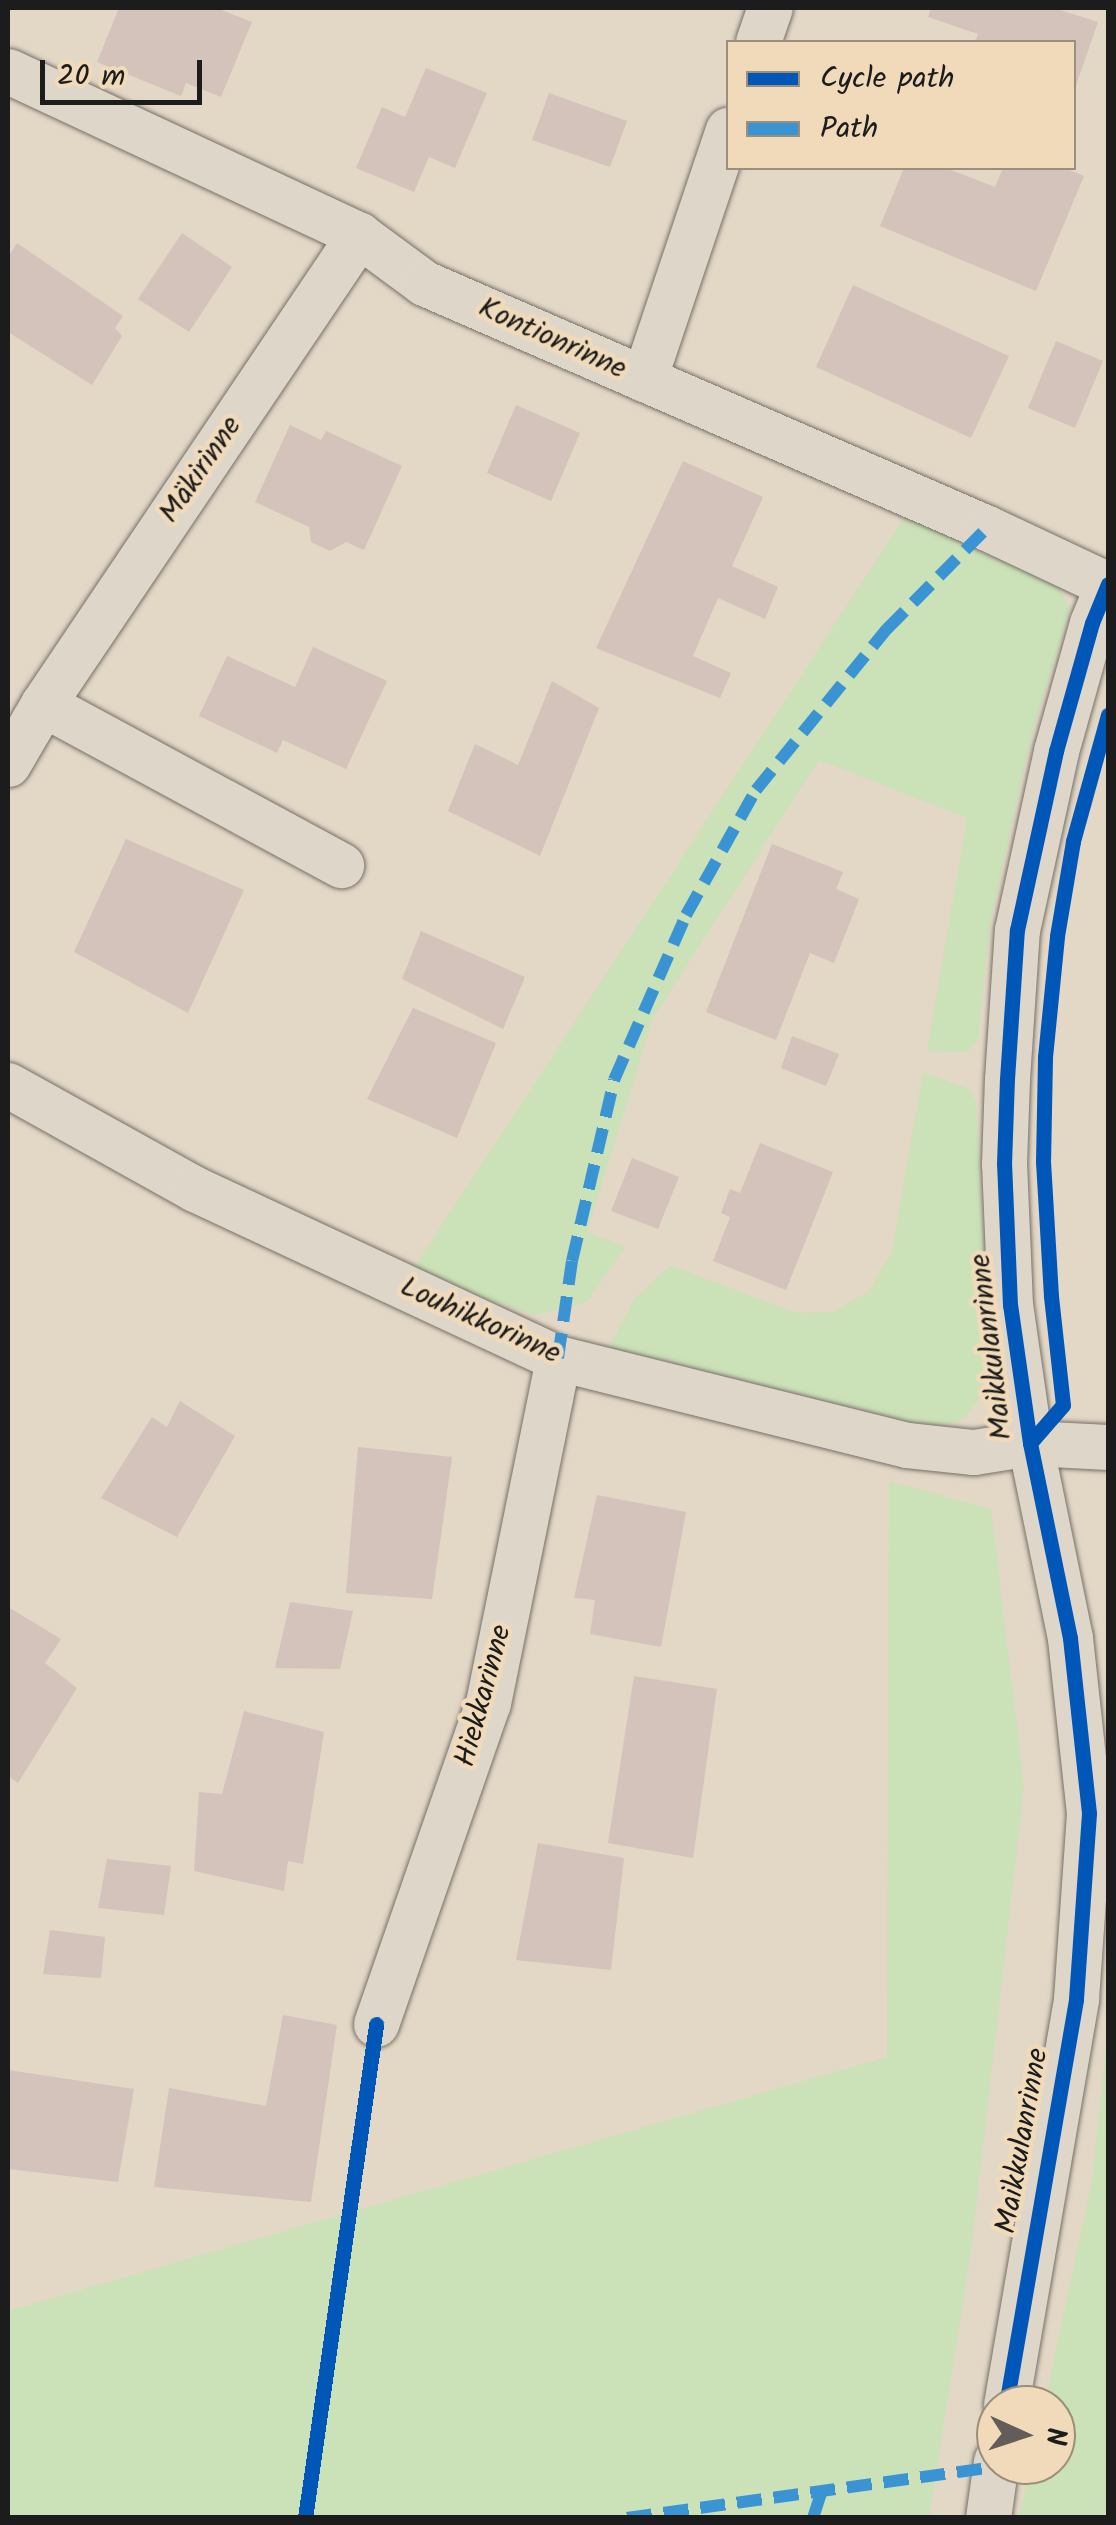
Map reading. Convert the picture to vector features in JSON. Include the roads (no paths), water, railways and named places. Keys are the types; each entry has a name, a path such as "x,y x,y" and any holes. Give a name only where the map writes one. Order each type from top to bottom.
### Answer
{"street":[{"path":"759,40 770,8"},
{"name":"Kontionrinne","path":"8,71 360,235 424,284 644,380 1104,605"},
{"path":"644,380 726,136"},
{"name":"Mäkirinne","path":"8,764 43,704 360,235"},
{"name":"Maikkulanrinne","path":"1009,2385 1076,2000 1089,1813 1070,1638 1030,1444 1010,1304 1004,1164 1016,930 1056,751 1104,605"},
{"path":"43,704 341,865"},
{"name":"Louhikkorinne","path":"8,1084 195,1189 558,1358 907,1445 974,1452 1030,1444 1108,1447"},
{"name":"Hiekkarinne","path":"376,2024 488,1703 558,1358"},
{"path":"988,2518 993,2485"}]}
